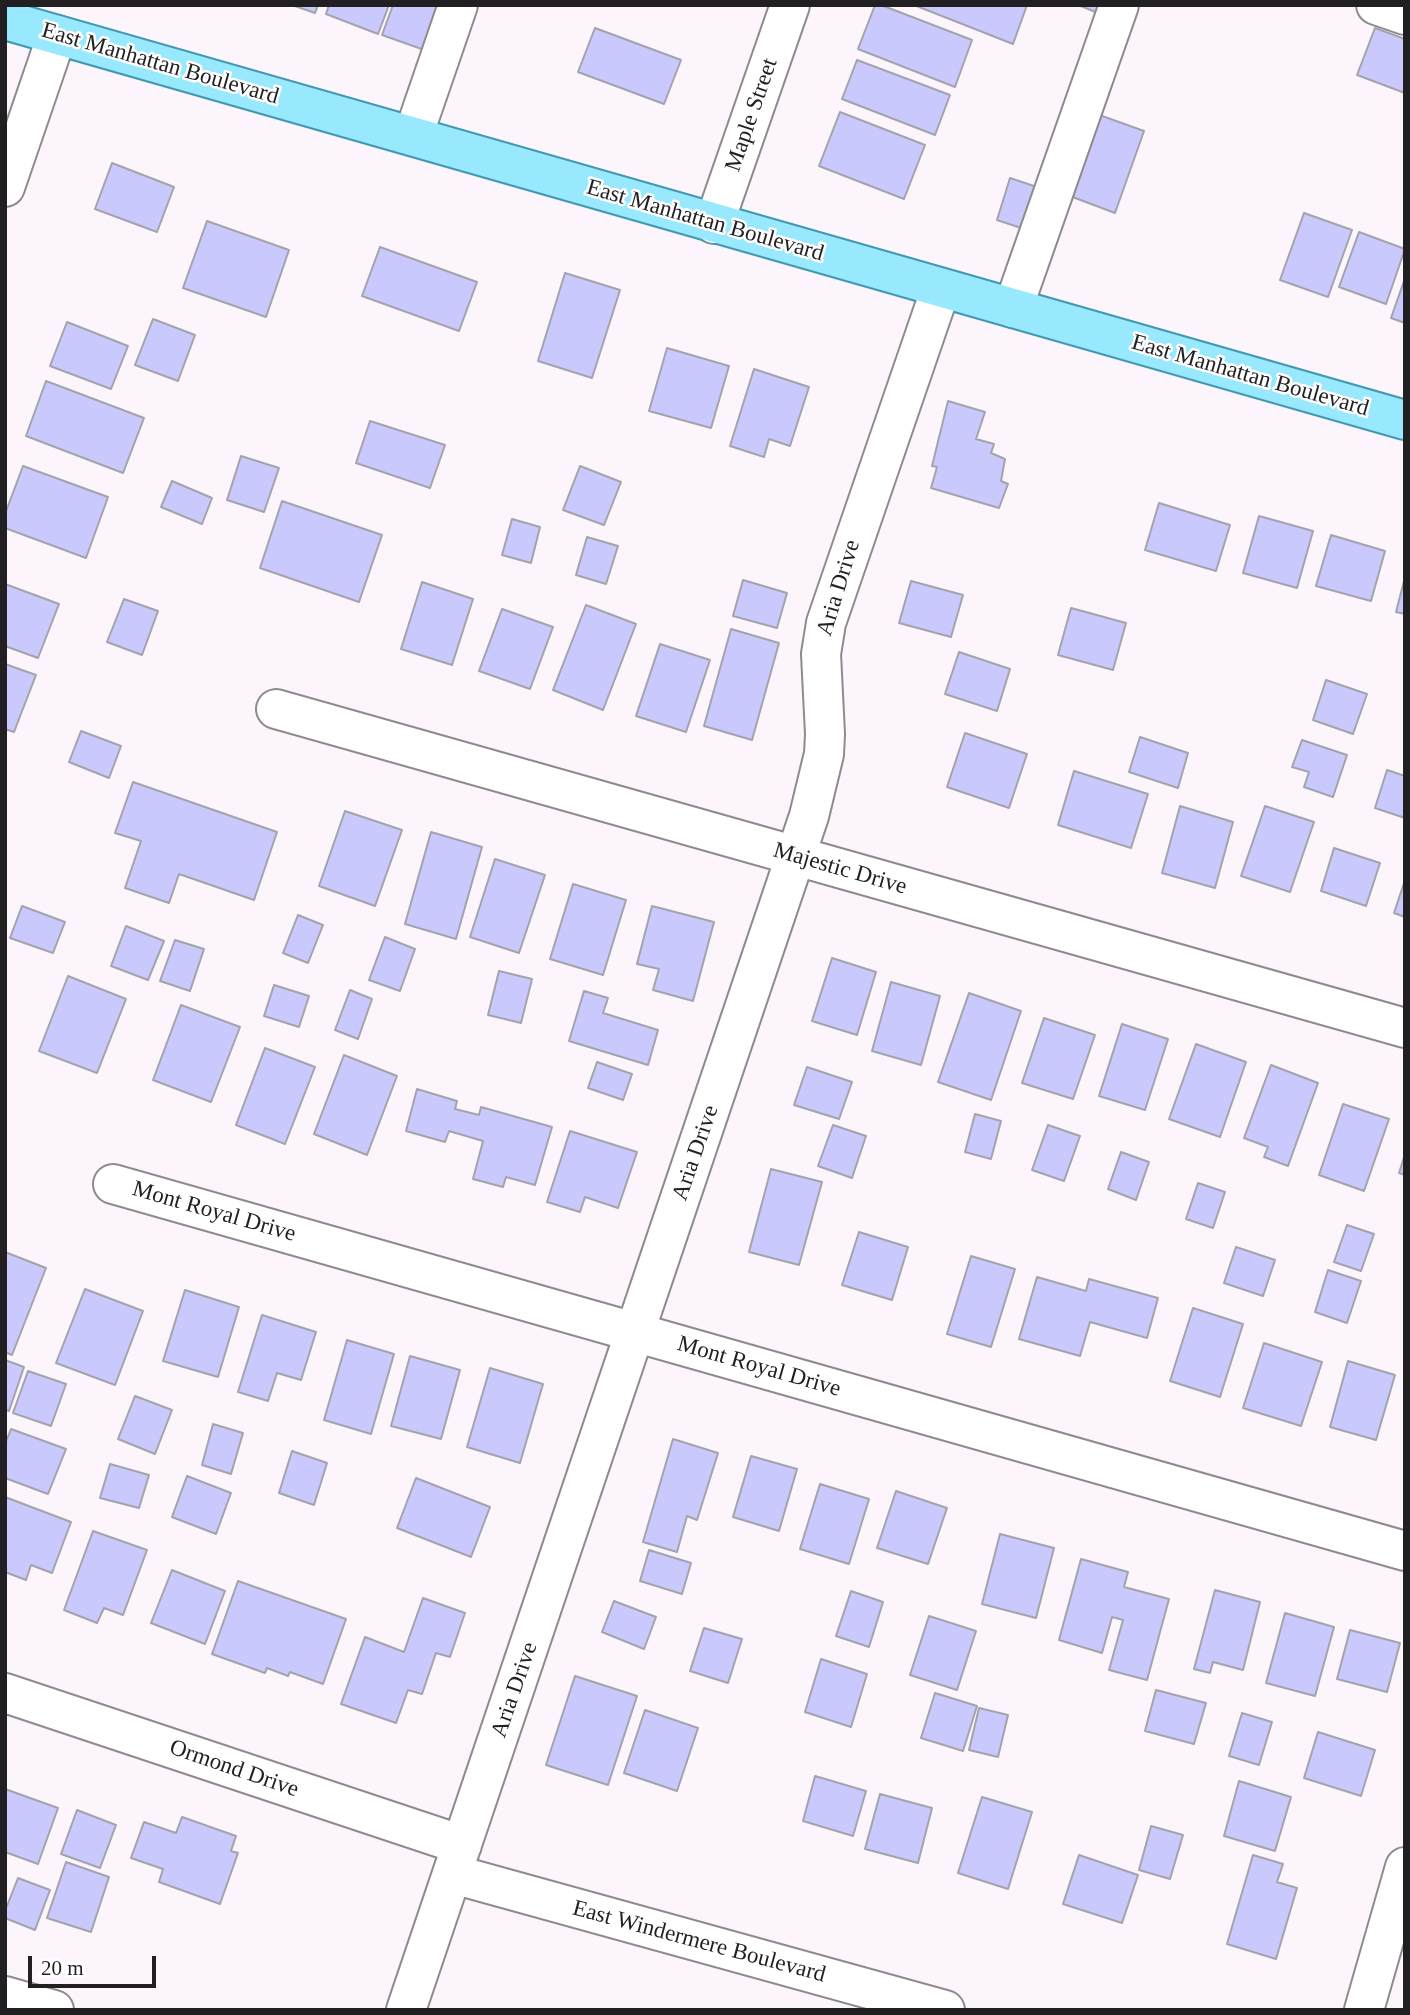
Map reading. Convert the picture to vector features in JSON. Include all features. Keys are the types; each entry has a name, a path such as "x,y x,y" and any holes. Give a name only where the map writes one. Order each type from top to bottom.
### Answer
{"main road":[{"name":"East Manhattan Boulevard","path":"5,20 1405,420"}],"street":[{"path":"413,136 458,5"},
{"name":"Maple Street","path":"714,224 790,5"},
{"path":"1013,308 1118,5"},
{"path":"1376,5 1405,15"},
{"path":"5,187 57,35"},
{"name":"Aria Drive","path":"406,2010 796,857 824,754 821,654 826,624 941,288"},
{"name":"Majestic Drive","path":"276,709 1405,1028"},
{"name":"Mont Royal Drive","path":"113,1184 1405,1551"},
{"name":"Ormond Drive","path":"5,1693 457,1859"},
{"name":"East Windermere Boulevard","path":"457,1859 945,2010"},
{"path":"1364,2010 1405,1867"},
{"path":"5,1996 54,2010"}],"building":[{"path":"292,5 318,5 315,13"},
{"path":"329,5 389,5 378,34 326,14"},
{"path":"393,5 449,5 433,53 382,35"},
{"path":"875,5 972,40 955,87 858,49"},
{"path":"914,5 1027,5 1013,44"},
{"path":"1078,5 1102,5 1098,13"},
{"path":"595,28 681,60 664,104 578,72"},
{"path":"1375,28 1405,39 1405,93 1357,75"},
{"path":"857,60 950,95 935,135 842,99"},
{"path":"840,112 925,145 904,199 819,166"},
{"path":"1091,112 1144,131 1115,213 1062,193"},
{"path":"112,163 174,187 157,232 95,209"},
{"path":"1010,178 1040,188 1027,230 997,220"},
{"path":"1304,213 1352,230 1328,297 1280,280"},
{"path":"207,221 289,250 266,317 183,288"},
{"path":"1359,232 1405,249 1386,304 1339,287"},
{"path":"380,247 477,282 459,331 362,296"},
{"path":"565,273 620,290 592,378 538,361"},
{"path":"1405,278 1405,323 1391,318"},
{"path":"153,319 195,335 178,381 135,365"},
{"path":"67,322 128,346 111,389 50,366"},
{"path":"667,348 729,366 711,428 649,411"},
{"path":"754,369 809,387 790,446 769,439 764,457 730,446"},
{"path":"46,381 144,418 123,473 26,436"},
{"path":"948,401 985,412 976,439 994,444 991,453 1005,459 1001,481 1008,484 999,508 931,488 937,467 932,466"},
{"path":"370,421 445,445 430,488 356,463"},
{"path":"241,456 279,468 264,512 227,500"},
{"path":"23,466 108,497 86,558 5,528 5,514"},
{"path":"580,466 621,482 604,525 563,510"},
{"path":"172,481 212,498 202,524 161,507"},
{"path":"282,501 382,535 359,602 260,568"},
{"path":"1159,503 1230,525 1216,571 1145,550"},
{"path":"1259,516 1313,531 1297,588 1243,573"},
{"path":"512,519 540,527 531,563 502,555"},
{"path":"1331,535 1385,551 1371,601 1316,586"},
{"path":"587,537 618,546 606,584 576,575"},
{"path":"1405,577 1405,614 1396,612"},
{"path":"743,580 787,593 777,628 733,616"},
{"path":"911,581 963,595 951,637 899,623"},
{"path":"422,582 473,599 452,665 401,649"},
{"path":"5,584 59,604 38,658 5,646"},
{"path":"124,599 158,611 142,655 107,642"},
{"path":"586,605 636,624 603,710 553,690"},
{"path":"1071,608 1126,623 1113,670 1058,655"},
{"path":"502,609 553,627 530,689 479,671"},
{"path":"731,629 779,643 752,740 704,726"},
{"path":"660,644 710,660 686,732 636,716"},
{"path":"959,652 1010,669 997,711 945,694"},
{"path":"5,664 36,675 14,732 5,729"},
{"path":"1326,680 1367,694 1353,734 1313,720"},
{"path":"81,731 121,746 109,778 69,762"},
{"path":"965,733 1027,754 1009,808 947,787"},
{"path":"1140,737 1188,753 1178,788 1129,772"},
{"path":"1302,740 1347,755 1333,797 1304,787 1309,772 1292,767"},
{"path":"1387,770 1405,776 1405,818 1375,808"},
{"path":"1074,771 1148,794 1131,848 1058,825"},
{"path":"133,782 277,832 254,900 179,874 169,903 125,888 141,841 115,833"},
{"path":"1180,806 1233,822 1215,888 1162,873"},
{"path":"1265,806 1314,822 1290,892 1241,876"},
{"path":"345,811 402,830 375,906 319,886"},
{"path":"431,832 482,847 456,939 405,924"},
{"path":"1334,848 1380,863 1366,906 1321,891"},
{"path":"495,859 545,875 519,953 470,937"},
{"path":"1405,880 1405,917 1394,913"},
{"path":"573,884 626,900 603,975 550,959"},
{"path":"22,906 65,922 53,953 10,938"},
{"path":"652,906 714,922 693,1001 653,990 659,969 637,964"},
{"path":"298,915 323,925 308,963 283,953"},
{"path":"126,926 164,941 148,980 111,966"},
{"path":"385,937 415,949 400,991 369,980"},
{"path":"175,940 204,949 190,991 160,981"},
{"path":"832,958 876,972 857,1035 812,1021"},
{"path":"499,971 532,979 521,1023 488,1015"},
{"path":"68,976 126,999 97,1073 39,1051"},
{"path":"891,982 940,996 921,1065 872,1051"},
{"path":"274,985 309,996 299,1027 264,1016"},
{"path":"350,990 372,999 358,1039 335,1030"},
{"path":"584,991 608,998 603,1013 658,1030 648,1065 569,1041"},
{"path":"969,993 1021,1011 991,1100 938,1082"},
{"path":"181,1005 240,1027 211,1102 153,1080"},
{"path":"1044,1018 1095,1035 1073,1099 1022,1083"},
{"path":"1122,1024 1168,1039 1145,1110 1099,1096"},
{"path":"1196,1044 1246,1062 1220,1137 1169,1119"},
{"path":"265,1048 315,1067 285,1144 236,1125"},
{"path":"344,1055 397,1076 367,1155 314,1134"},
{"path":"597,1062 632,1074 623,1100 588,1088"},
{"path":"1271,1065 1318,1083 1288,1166 1264,1157 1268,1147 1244,1138"},
{"path":"807,1067 852,1082 839,1119 794,1105"},
{"path":"417,1089 457,1101 455,1109 479,1115 481,1107 552,1127 535,1185 506,1177 503,1187 473,1179 483,1141 449,1131 445,1142 406,1131"},
{"path":"1343,1104 1389,1119 1364,1191 1319,1175"},
{"path":"975,1114 1001,1121 991,1159 965,1152"},
{"path":"833,1125 866,1136 852,1178 818,1166"},
{"path":"1048,1125 1080,1136 1064,1181 1032,1170"},
{"path":"570,1131 637,1152 618,1208 585,1197 580,1212 547,1202"},
{"path":"1121,1152 1149,1162 1136,1200 1108,1189"},
{"path":"1405,1154 1405,1175 1399,1173"},
{"path":"771,1169 822,1182 799,1265 749,1252"},
{"path":"1198,1183 1225,1192 1213,1228 1186,1219"},
{"path":"1347,1225 1374,1234 1361,1271 1334,1262"},
{"path":"859,1232 908,1247 892,1300 842,1285"},
{"path":"1236,1247 1275,1260 1263,1296 1224,1283"},
{"path":"5,1252 46,1268 12,1355 5,1352"},
{"path":"971,1256 1015,1269 991,1347 947,1334"},
{"path":"1328,1270 1361,1281 1347,1323 1315,1312"},
{"path":"1037,1277 1086,1291 1089,1279 1158,1298 1147,1338 1090,1322 1080,1356 1019,1339"},
{"path":"85,1289 143,1311 115,1385 56,1363"},
{"path":"185,1290 239,1307 218,1377 163,1361"},
{"path":"1193,1308 1243,1324 1220,1397 1170,1381"},
{"path":"262,1315 316,1332 301,1380 277,1373 268,1401 238,1392"},
{"path":"347,1340 394,1354 371,1434 324,1420"},
{"path":"1264,1343 1322,1362 1301,1426 1243,1408"},
{"path":"410,1356 460,1370 441,1439 391,1426"},
{"path":"5,1360 24,1367 9,1411 5,1410"},
{"path":"1348,1361 1395,1375 1376,1440 1330,1427"},
{"path":"490,1368 543,1384 520,1463 467,1447"},
{"path":"28,1371 66,1384 51,1426 13,1413"},
{"path":"135,1396 172,1410 155,1454 118,1439"},
{"path":"213,1424 243,1433 231,1474 202,1465"},
{"path":"11,1429 66,1449 48,1494 5,1478 5,1444"},
{"path":"673,1439 718,1453 697,1520 687,1516 677,1552 643,1542"},
{"path":"292,1451 327,1463 314,1505 279,1493"},
{"path":"751,1456 797,1469 779,1531 733,1517"},
{"path":"110,1464 149,1475 139,1508 100,1498"},
{"path":"187,1476 231,1493 216,1534 172,1517"},
{"path":"416,1478 490,1507 471,1557 397,1528"},
{"path":"820,1484 869,1499 849,1564 800,1549"},
{"path":"896,1491 947,1508 928,1564 877,1548"},
{"path":"5,1497 71,1522 52,1573 31,1565 26,1580 5,1572"},
{"path":"93,1531 147,1550 123,1615 104,1608 97,1623 64,1610"},
{"path":"1000,1534 1054,1548 1036,1618 982,1604"},
{"path":"649,1550 691,1563 682,1594 640,1581"},
{"path":"1081,1559 1128,1572 1124,1587 1169,1599 1147,1680 1109,1670 1123,1620 1112,1617 1102,1653 1059,1640"},
{"path":"172,1570 225,1591 205,1644 151,1623"},
{"path":"238,1581 346,1619 323,1684 290,1672 288,1676 267,1668 265,1673 212,1654"},
{"path":"1215,1590 1260,1602 1243,1670 1213,1662 1210,1673 1194,1669"},
{"path":"851,1591 883,1602 869,1647 836,1636"},
{"path":"423,1598 465,1613 450,1657 436,1653 422,1694 408,1690 396,1723 341,1704 365,1637 404,1652"},
{"path":"614,1601 656,1617 644,1649 602,1632"},
{"path":"1285,1613 1334,1627 1315,1696 1266,1683"},
{"path":"929,1616 976,1631 957,1690 910,1675"},
{"path":"704,1628 742,1639 728,1683 690,1671"},
{"path":"1350,1630 1400,1643 1387,1692 1337,1679"},
{"path":"821,1659 867,1674 851,1727 805,1712"},
{"path":"575,1676 637,1696 608,1785 546,1765"},
{"path":"1156,1690 1206,1703 1194,1744 1145,1731"},
{"path":"935,1693 977,1706 963,1751 921,1738"},
{"path":"979,1708 1008,1715 998,1757 969,1750"},
{"path":"645,1710 698,1728 677,1791 624,1773"},
{"path":"1242,1713 1272,1722 1259,1765 1229,1756"},
{"path":"1318,1732 1375,1750 1361,1796 1304,1778"},
{"path":"815,1776 866,1791 853,1836 803,1821"},
{"path":"1239,1781 1291,1797 1275,1851 1224,1836"},
{"path":"5,1789 58,1808 38,1864 5,1852"},
{"path":"880,1794 932,1808 918,1863 865,1849"},
{"path":"982,1797 1032,1812 1008,1889 958,1873"},
{"path":"77,1810 116,1825 100,1868 61,1854"},
{"path":"182,1817 236,1836 231,1851 238,1853 220,1904 159,1882 163,1869 131,1858 144,1822 176,1833"},
{"path":"1151,1826 1183,1835 1170,1879 1139,1870"},
{"path":"1079,1855 1138,1875 1122,1923 1063,1904"},
{"path":"1253,1855 1283,1864 1277,1882 1297,1888 1276,1959 1227,1944"},
{"path":"66,1862 109,1877 91,1932 47,1918"},
{"path":"18,1878 50,1890 35,1930 5,1918 5,1911"}]}
